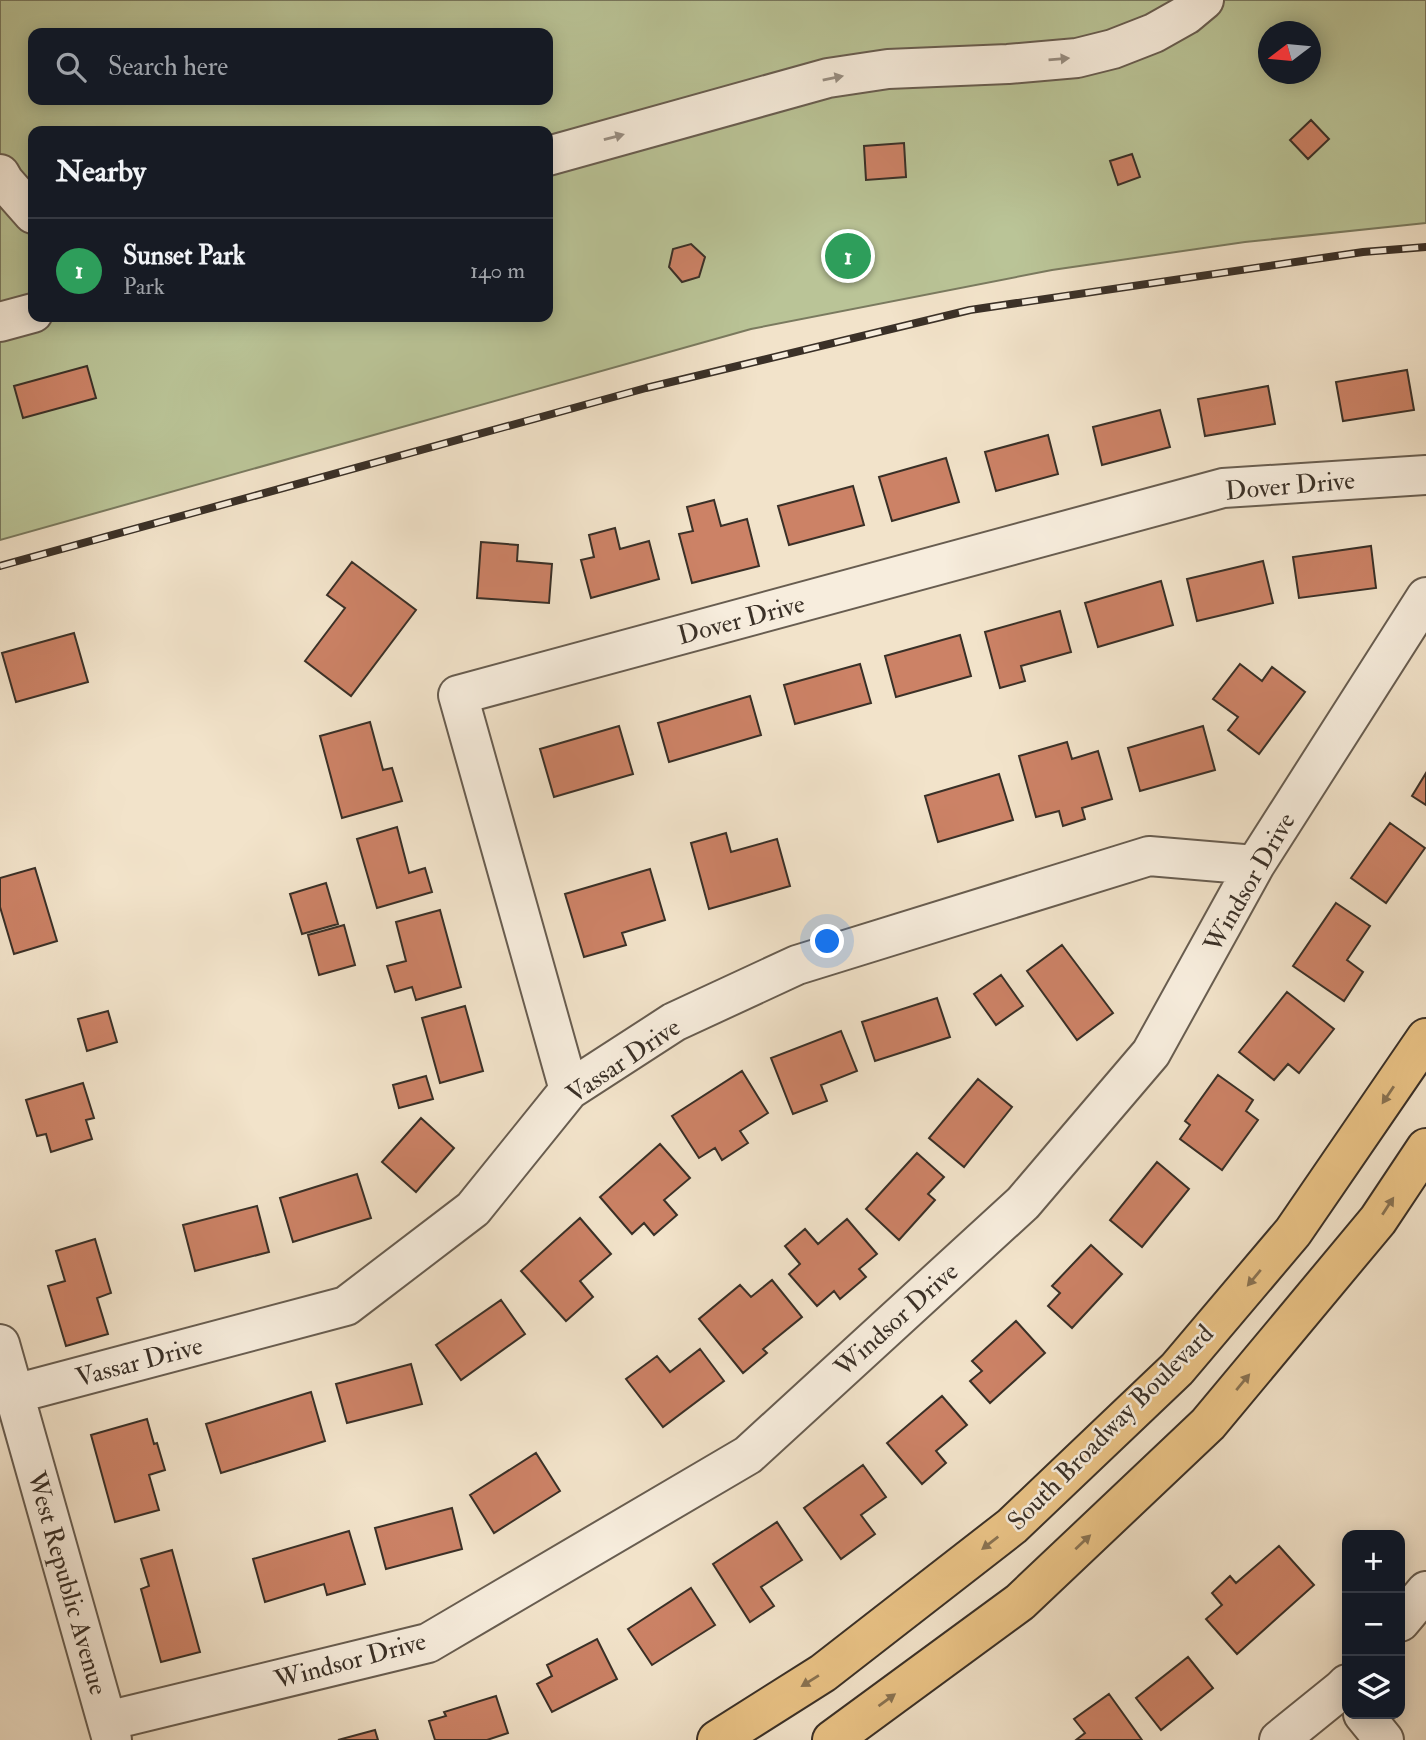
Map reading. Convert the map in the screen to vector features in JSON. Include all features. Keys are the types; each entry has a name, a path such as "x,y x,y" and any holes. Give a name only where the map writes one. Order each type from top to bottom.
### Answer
{"main road":[{"name":"South Broadway Boulevard","path":"717,1740 823,1673 1013,1526 1177,1369 1293,1232 1426,1038"},
{"path":"832,1740 1020,1602 1208,1424 1378,1220 1426,1148"}],"street":[{"path":"553,155 828,78 888,69 1076,58 1113,49 1154,33 1186,15 1204,0"},
{"path":"0,174 28,208"},
{"path":"0,322 28,314"},
{"name":"Dover Drive","path":"569,1090 458,695 1223,488 1426,475"},
{"name":"Windsor Drive","path":"109,1730 428,1643 748,1455 1023,1203 1151,1053 1255,865 1426,597"},
{"name":"Vassar Drive","path":"14,1394 346,1306 473,1209 569,1090 674,1022 797,965 1149,856 1255,865"},
{"name":"West Republic Avenue","path":"0,1344 109,1730"},
{"path":"1405,1616 1426,1591"},
{"path":"1279,1740 1342,1700"},
{"path":"1368,1719 1384,1740"}],"green space":[{"path":"0,0 1426,0 1426,223 1245,242 1052,270 751,329 0,540"}],"building":[{"path":"1311,120 1329,139 1308,159 1290,140"},
{"path":"904,143 906,177 866,180 864,146"},
{"path":"1132,154 1140,177 1118,185 1110,161"},
{"path":"691,244 705,257 699,277 682,282 669,267 673,249"},
{"path":"87,366 96,398 23,418 14,386"},
{"path":"1407,370 1414,410 1343,421 1336,382"},
{"path":"1268,386 1275,424 1205,436 1198,399"},
{"path":"1160,410 1170,447 1102,465 1093,427"},
{"path":"1048,435 1058,474 996,491 985,452"},
{"path":"946,458 959,502 892,521 879,477"},
{"path":"853,486 864,525 789,545 778,506"},
{"path":"714,500 721,526 747,519 759,566 692,583 679,534 693,531 687,507"},
{"path":"615,528 620,549 649,541 659,579 591,598 581,560 594,557 589,535"},
{"path":"481,542 518,545 517,561 552,564 549,603 477,598"},
{"path":"1371,546 1376,588 1299,598 1293,557"},
{"path":"1263,561 1273,603 1197,621 1187,579"},
{"path":"352,562 416,610 351,696 305,661 345,608 327,595"},
{"path":"1161,581 1173,625 1098,647 1085,603"},
{"path":"1060,611 1071,652 1021,666 1025,681 1000,688 985,632"},
{"path":"74,633 88,682 16,702 2,653"},
{"path":"960,635 971,676 896,697 885,656"},
{"path":"860,664 871,703 795,724 784,685"},
{"path":"1240,664 1262,681 1272,667 1305,692 1259,754 1228,730 1238,717 1213,699"},
{"path":"750,696 761,735 669,762 658,723"},
{"path":"370,722 383,770 392,768 402,801 342,818 320,736"},
{"path":"619,726 633,774 554,797 540,749"},
{"path":"1203,726 1215,770 1140,791 1128,748"},
{"path":"1067,742 1072,759 1098,751 1112,799 1082,808 1085,819 1063,826 1059,811 1036,817 1019,756"},
{"path":"1426,773 1426,805 1412,796"},
{"path":"999,774 1013,820 938,842 925,796"},
{"path":"1390,823 1425,848 1386,903 1351,878"},
{"path":"397,827 409,873 425,868 432,892 377,908 357,839"},
{"path":"726,833 731,852 777,839 790,886 709,909 691,843"},
{"path":"35,868 57,941 14,954 0,907 0,878"},
{"path":"650,869 665,920 622,933 626,945 584,957 565,894"},
{"path":"326,883 338,924 302,934 290,894"},
{"path":"1336,903 1370,926 1347,960 1363,972 1344,1001 1293,966"},
{"path":"440,910 461,987 416,1000 412,987 395,992 387,966 406,961 396,922"},
{"path":"344,925 355,965 319,975 308,935"},
{"path":"1062,945 1113,1013 1077,1040 1027,971"},
{"path":"1001,975 1023,1006 996,1025 974,994"},
{"path":"1287,992 1334,1029 1299,1073 1288,1064 1274,1080 1239,1052"},
{"path":"937,998 950,1037 875,1061 862,1022"},
{"path":"465,1006 483,1071 440,1083 422,1018"},
{"path":"108,1011 117,1042 87,1051 78,1019"},
{"path":"841,1031 857,1071 821,1085 827,1101 793,1114 771,1058"},
{"path":"742,1071 768,1113 740,1131 748,1143 722,1160 715,1148 699,1158 672,1116"},
{"path":"1218,1075 1253,1100 1246,1111 1258,1120 1222,1170 1180,1139 1190,1125 1185,1121"},
{"path":"426,1076 433,1099 399,1108 393,1085"},
{"path":"978,1079 1012,1107 964,1167 929,1138"},
{"path":"83,1083 94,1118 86,1120 92,1139 51,1152 46,1134 37,1136 26,1100"},
{"path":"421,1118 454,1148 416,1192 382,1162"},
{"path":"660,1144 690,1178 664,1200 677,1215 654,1235 644,1223 632,1234 600,1197"},
{"path":"917,1153 944,1177 928,1194 935,1200 899,1240 866,1209"},
{"path":"1157,1162 1189,1189 1142,1247 1110,1220"},
{"path":"357,1174 371,1218 293,1242 280,1198"},
{"path":"257,1206 269,1252 195,1271 183,1225"},
{"path":"580,1218 611,1254 580,1281 593,1297 566,1321 521,1271"},
{"path":"847,1219 877,1254 859,1269 866,1277 840,1299 834,1291 817,1306 789,1274 800,1264 785,1246 805,1229 818,1244"},
{"path":"95,1239 111,1293 97,1298 108,1334 66,1346 48,1286 65,1281 56,1251"},
{"path":"1091,1245 1122,1274 1072,1328 1048,1306 1060,1293 1052,1286"},
{"path":"772,1280 802,1317 763,1349 767,1353 743,1373 699,1319 740,1285 751,1297"},
{"path":"501,1300 525,1334 461,1380 436,1345"},
{"path":"1016,1321 1045,1353 990,1403 970,1381 982,1371 972,1361"},
{"path":"700,1349 724,1381 663,1427 626,1379 657,1356 670,1372"},
{"path":"411,1364 422,1404 347,1423 336,1384"},
{"path":"311,1392 325,1441 221,1473 206,1424"},
{"path":"942,1396 967,1425 936,1451 946,1463 922,1484 887,1443"},
{"path":"147,1419 165,1470 149,1475 159,1510 115,1522 91,1435"},
{"path":"536,1453 560,1491 494,1533 470,1495"},
{"path":"863,1465 886,1497 861,1515 875,1534 841,1559 804,1508"},
{"path":"452,1508 462,1549 386,1569 375,1528"},
{"path":"777,1522 802,1560 761,1587 774,1606 750,1622 713,1564"},
{"path":"349,1531 365,1584 327,1595 324,1584 265,1602 253,1559"},
{"path":"1279,1546 1314,1585 1237,1654 1206,1619 1222,1605 1212,1593 1230,1576 1236,1583"},
{"path":"172,1550 200,1652 161,1662 141,1589 149,1586 141,1559"},
{"path":"691,1588 715,1625 652,1665 628,1629"},
{"path":"597,1639 617,1679 552,1712 537,1684 552,1676 547,1665"},
{"path":"1188,1657 1213,1688 1161,1730 1136,1698"},
{"path":"1109,1694 1142,1740 1076,1740 1085,1733 1074,1719"},
{"path":"496,1696 508,1733 487,1740 435,1740 429,1721 446,1716 444,1712"},
{"path":"375,1730 378,1740 338,1740"}],"railway":[{"path":"0,566 646,388 970,310 1363,252 1426,247"}],"place":[{"name":"Sunset Park","path":"848,256"}]}
